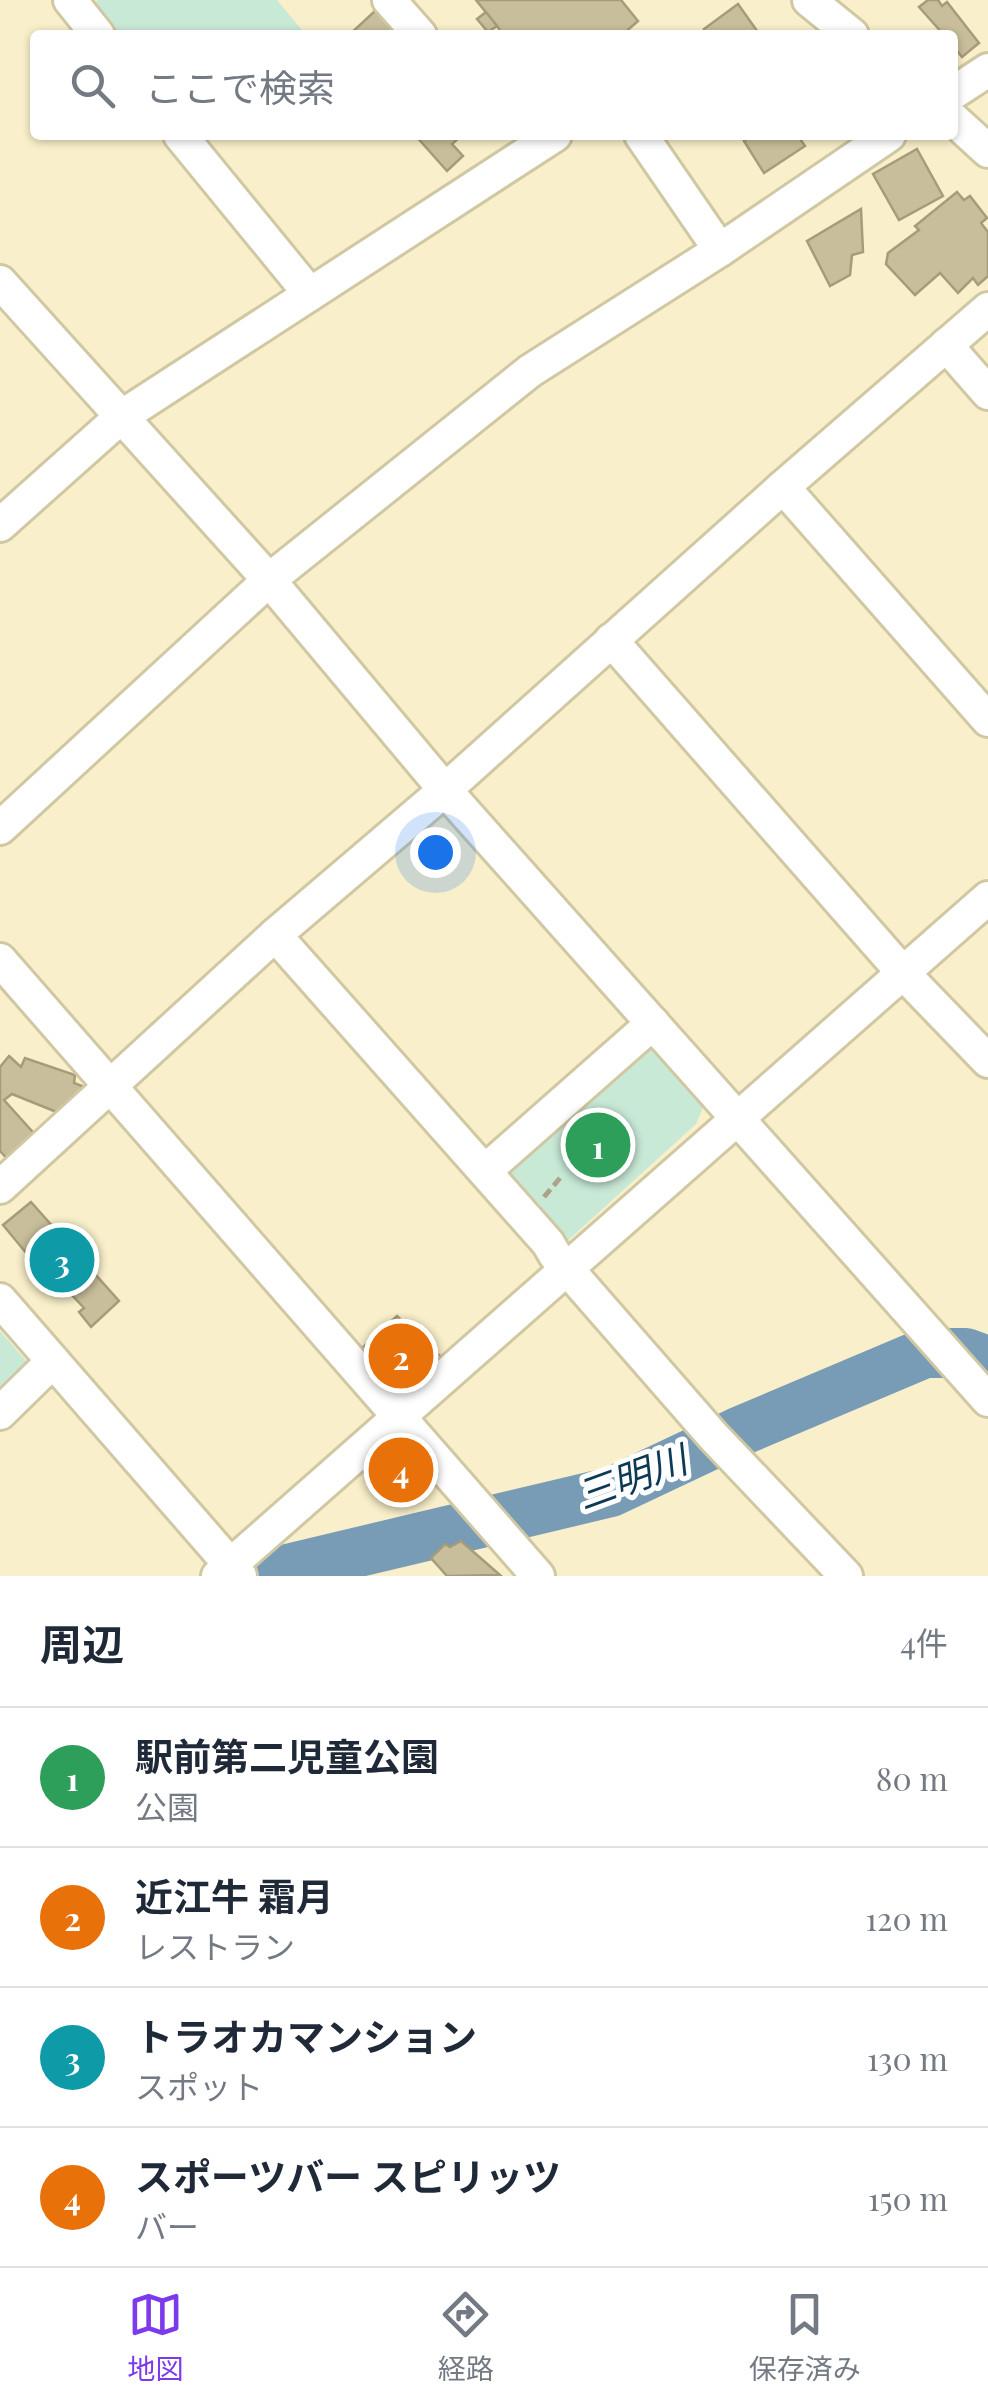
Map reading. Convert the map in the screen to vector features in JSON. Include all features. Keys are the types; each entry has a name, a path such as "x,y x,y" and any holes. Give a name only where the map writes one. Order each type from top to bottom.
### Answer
{"street":[{"path":"70,0 94,30"},
{"path":"388,0 415,30"},
{"path":"809,0 846,30"},
{"path":"958,90 988,70"},
{"path":"958,124 988,151"},
{"path":"184,140 310,294"},
{"path":"644,140 720,250"},
{"path":"0,828 269,580 530,371 720,250 882,140"},
{"path":"0,525 122,417 310,294 518,145"},
{"path":"0,282 269,580 445,790 988,1400"},
{"path":"0,1187 274,935 445,790 988,309"},
{"path":"946,345 988,394"},
{"path":"783,487 988,720"},
{"path":"612,640 904,974 988,1061"},
{"path":"0,1300 230,1572 988,898"},
{"path":"274,935 720,1442 846,1576"},
{"path":"0,960 538,1576"},
{"path":"484,1171 653,1023"},
{"path":"0,1413 53,1361"}],"green space":[{"path":"98,0 277,0 302,30 111,30 91,6"},
{"path":"637,1046 654,1048 704,1105 696,1124 564,1244 504,1182 502,1165"},
{"path":"0,1331 29,1364 0,1393"}],"building":[{"path":"476,0 621,0 638,21 628,30 500,30"},
{"path":"928,0 938,0 942,6 947,2 979,43 962,57 958,52 958,30 940,30 919,7"},
{"path":"738,4 756,30 705,30"},
{"path":"376,10 394,30 354,30"},
{"path":"486,12 497,26 486,30 477,19"},
{"path":"419,140 456,140 452,144 463,156 447,171"},
{"path":"801,140 805,146 764,173 744,141"},
{"path":"917,149 943,196 899,220 873,174"},
{"path":"957,192 964,200 970,196 987,218 981,223 988,232 988,276 978,285 973,278 958,293 940,273 915,295 886,264 888,253 919,230 915,226"},
{"path":"861,209 863,252 852,255 850,275 830,286 807,241"},
{"path":"9,1056 21,1067 25,1058 75,1075 74,1083 82,1086 79,1105 64,1115 12,1094 4,1100 39,1139 11,1163 0,1151 0,1067"},
{"path":"31,1202 119,1301 91,1327 79,1312 84,1308 69,1292 62,1295 42,1272 47,1266 34,1250 27,1254 3,1225"},
{"path":"397,1316 444,1360 404,1393 391,1392 358,1352"},
{"path":"385,1444 398,1458 406,1449 430,1481 408,1501 370,1460"},
{"path":"461,1541 500,1575 447,1576 431,1558 445,1544 450,1547"}],"waterway":[{"name":"三明川","path":"262,1575 611,1492 738,1432 925,1353 966,1353 988,1361"}],"place":[{"name":"駅前第二児童公園","path":"598,1145"},
{"name":"トラオカマンション","path":"62,1260"},
{"name":"近江牛 霜月","path":"401,1356"},
{"name":"スポーツバー スピリッツ","path":"401,1470"}]}
